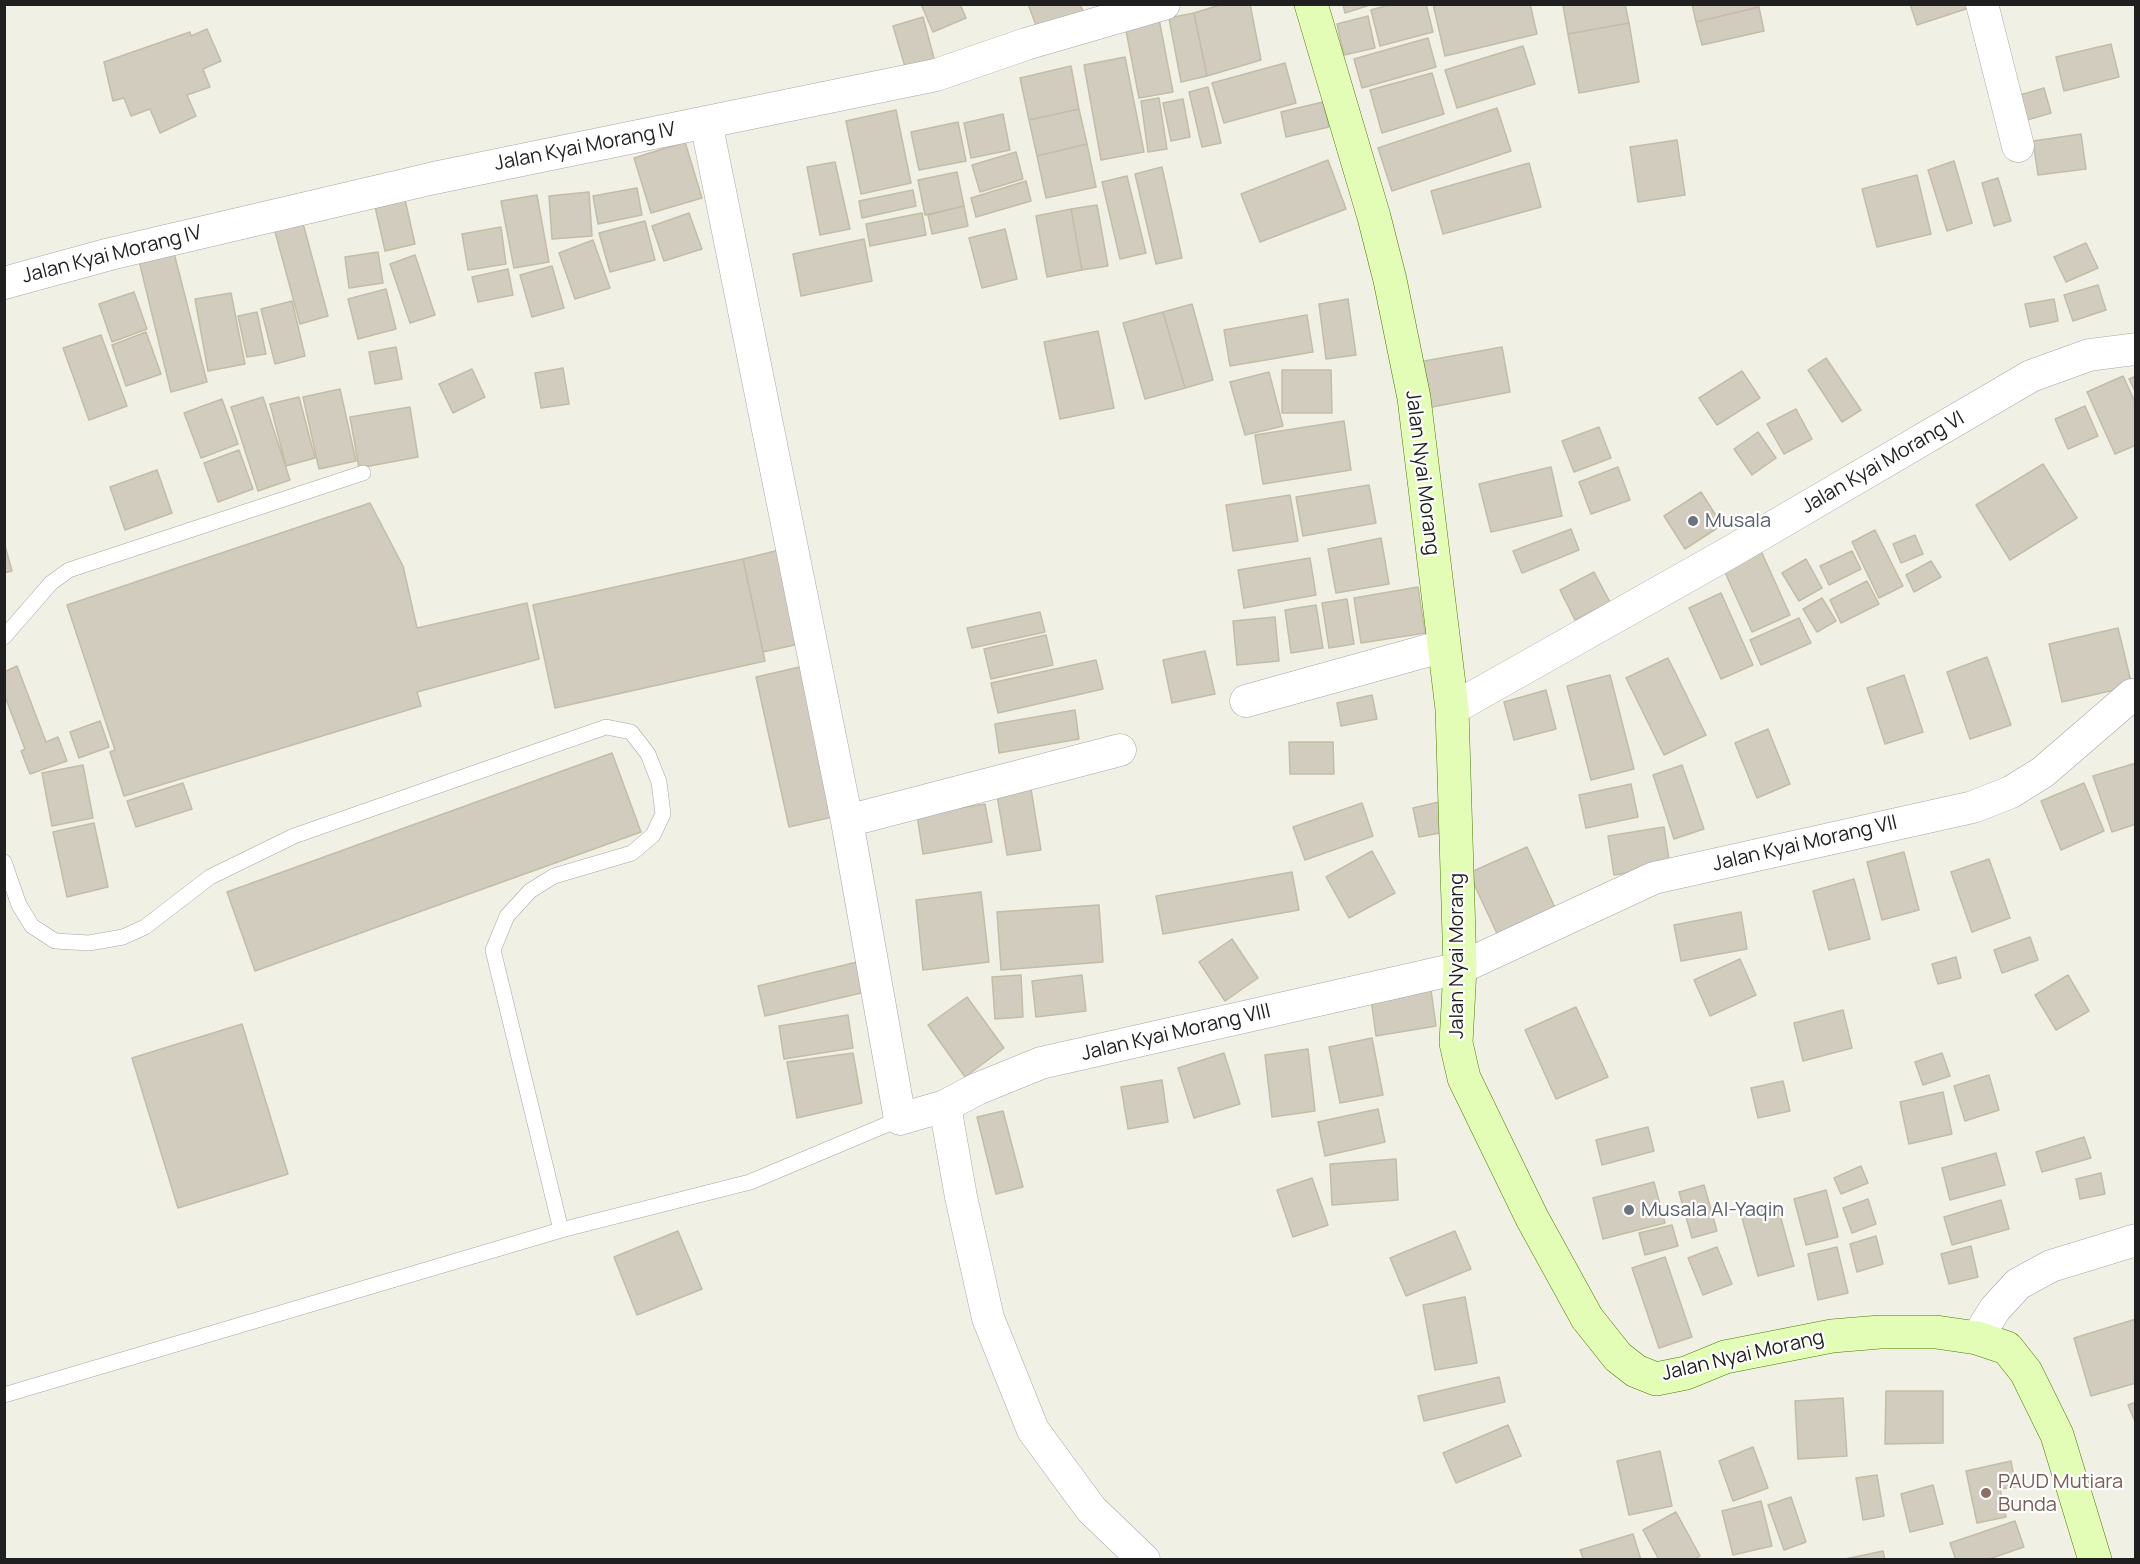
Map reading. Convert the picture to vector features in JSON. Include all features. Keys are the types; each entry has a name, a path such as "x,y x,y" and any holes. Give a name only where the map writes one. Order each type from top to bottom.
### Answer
{"street":[{"name":"Jalan Kyai Morang IV","path":"4,283 110,254 434,178 746,116 936,75 1026,44 1164,4"},
{"name":"Jalan Nyai Morang","path":"1311,4 1390,280 1414,398 1452,710 1460,968 1456,1043 1464,1078 1532,1218 1587,1318 1618,1357 1636,1371 1656,1379 1686,1373 1725,1357 1832,1335 1936,1332 1977,1338 2007,1348 2026,1372 2057,1435 2095,1560"},
{"path":"1982,4 2018,146"},
{"path":"709,122 865,817 927,1112 961,1197 988,1318 1033,1430 1091,1509 1144,1560"},
{"name":"Jalan Kyai Morang VI","path":"1452,710 1732,551 2031,376 2089,355 2136,349"},
{"path":"1246,701 1444,646"},
{"name":"Jalan Kyai Morang VII","path":"1460,968 1654,878 1973,807 2011,792 2043,772 2134,694"},
{"path":"865,817 1120,750"},
{"name":"Jalan Kyai Morang VIII","path":"927,1112 1041,1063 1460,968"},
{"path":"1977,1338 1995,1310 2018,1284 2051,1266 2136,1240"}],"lane":[{"path":"4,638 51,583 69,570 363,473"},
{"path":"4,862 19,905 32,926 55,941 89,943 123,937 145,927 210,877 294,836 606,727 631,732 648,754 659,782 663,814 653,835 632,853 554,876 530,891 507,916 493,950 561,1230"},
{"path":"4,1395 561,1230 750,1182 927,1112"}],"building":[{"path":"921,4 960,4 966,18 933,32"},
{"path":"1028,4 1080,4 1083,11 1037,28"},
{"path":"1223,4 1250,4 1261,60 1207,76 1194,13"},
{"path":"1343,4 1373,4 1345,13"},
{"path":"1392,4 1426,4 1433,32 1380,46 1371,10"},
{"path":"1433,4 1530,4 1537,34 1445,56"},
{"path":"1625,4 1629,23 1568,34 1563,5"},
{"path":"1692,4 1758,4 1759,7 1696,22"},
{"path":"1910,4 1978,4 1978,5 1917,25"},
{"path":"1759,7 1764,31 1702,45 1696,22"},
{"path":"1194,13 1207,76 1181,82 1169,18"},
{"path":"1368,16 1375,48 1344,55 1337,24"},
{"path":"923,17 935,62 906,70 893,26"},
{"path":"1159,19 1173,92 1139,98 1125,25"},
{"path":"1629,23 1639,82 1579,93 1568,34"},
{"path":"207,29 221,61 203,69 210,87 187,95 196,116 160,133 150,109 131,116 124,98 113,101 104,62 190,32 191,36"},
{"path":"1428,38 1436,67 1362,88 1354,59"},
{"path":"2111,44 2119,77 2064,91 2056,57"},
{"path":"1523,46 1535,84 1457,108 1445,70"},
{"path":"1125,57 1144,152 1101,160 1084,65"},
{"path":"1285,63 1296,103 1224,123 1212,83"},
{"path":"1071,66 1079,109 1029,120 1020,78"},
{"path":"1432,73 1444,114 1382,133 1370,90"},
{"path":"1208,87 1221,143 1202,147 1189,92"},
{"path":"2044,88 2051,113 2017,123 2010,98"},
{"path":"1159,98 1167,149 1148,152 1141,101"},
{"path":"1183,99 1190,137 1171,141 1163,103"},
{"path":"1323,102 1329,127 1286,137 1281,112"},
{"path":"1497,108 1511,151 1392,191 1378,148"},
{"path":"1079,109 1087,144 1037,156 1029,120"},
{"path":"896,110 911,183 861,194 846,121"},
{"path":"1003,114 1010,150 971,158 964,123"},
{"path":"958,122 966,161 919,170 911,132"},
{"path":"2081,134 2086,169 2038,175 2033,141"},
{"path":"1677,140 1685,195 1638,202 1630,147"},
{"path":"685,142 702,198 651,213 634,158"},
{"path":"1087,144 1096,187 1046,198 1037,156"},
{"path":"1016,152 1023,179 980,192 972,165"},
{"path":"1328,160 1346,209 1260,242 1241,194"},
{"path":"1954,161 1972,223 1947,231 1928,170"},
{"path":"835,162 850,229 820,235 807,167"},
{"path":"1529,163 1541,207 1443,234 1431,191"},
{"path":"1162,167 1182,258 1156,264 1135,174"},
{"path":"957,172 964,206 925,215 918,180"},
{"path":"1917,175 1931,234 1877,247 1862,189"},
{"path":"1127,176 1146,253 1120,259 1102,182"},
{"path":"1998,178 2011,221 1994,226 1982,183"},
{"path":"1026,181 1031,201 976,217 971,198"},
{"path":"637,188 642,215 598,224 593,196"},
{"path":"913,190 916,206 862,218 859,201"},
{"path":"589,192 592,236 552,239 549,196"},
{"path":"404,195 415,244 385,251 374,202"},
{"path":"537,195 549,262 514,268 501,201"},
{"path":"1097,205 1108,266 1082,270 1071,209"},
{"path":"964,206 968,226 932,234 928,215"},
{"path":"1071,209 1082,270 1047,277 1036,216"},
{"path":"689,213 702,249 664,261 652,226"},
{"path":"922,213 926,235 870,246 866,224"},
{"path":"301,216 328,316 300,324 273,224"},
{"path":"645,221 655,260 610,272 599,233"},
{"path":"501,227 506,264 468,270 462,234"},
{"path":"1005,229 1017,279 982,288 969,238"},
{"path":"864,239 872,281 801,296 793,254"},
{"path":"593,240 610,288 575,299 559,253"},
{"path":"2086,243 2098,268 2066,282 2054,257"},
{"path":"378,252 383,283 349,288 345,257"},
{"path":"174,253 207,382 171,392 139,261"},
{"path":"415,255 435,315 410,323 390,264"},
{"path":"552,266 564,308 532,317 520,275"},
{"path":"508,269 513,295 478,302 472,277"},
{"path":"2098,285 2106,310 2073,321 2064,295"},
{"path":"386,289 396,329 358,339 348,299"},
{"path":"134,292 147,329 112,342 99,304"},
{"path":"231,293 245,364 208,371 195,299"},
{"path":"1348,299 1356,355 1326,359 1319,304"},
{"path":"2054,299 2058,321 2030,327 2025,304"},
{"path":"292,301 305,356 275,364 261,309"},
{"path":"1192,304 1213,380 1185,388 1163,312"},
{"path":"257,312 266,354 247,357 238,316"},
{"path":"1163,312 1185,388 1145,399 1123,323"},
{"path":"1307,315 1313,352 1230,366 1224,330"},
{"path":"1098,331 1114,408 1060,419 1044,342"},
{"path":"146,332 161,374 126,386 112,345"},
{"path":"101,335 127,406 89,420 63,348"},
{"path":"396,347 402,379 375,384 369,352"},
{"path":"1502,347 1510,392 1427,408 1419,362"},
{"path":"1826,358 1861,410 1842,422 1808,370"},
{"path":"563,368 569,404 541,408 535,373"},
{"path":"472,369 485,397 453,413 439,384"},
{"path":"1282,370 1331,370 1332,413 1282,413"},
{"path":"1742,371 1760,398 1717,425 1699,398"},
{"path":"1269,372 1283,426 1245,435 1230,382"},
{"path":"2123,376 2136,404 2136,445 2115,454 2087,392"},
{"path":"2136,376 2136,393 2129,379"},
{"path":"340,389 356,461 319,469 303,397"},
{"path":"263,397 290,480 258,491 231,407"},
{"path":"299,397 315,458 286,466 270,404"},
{"path":"222,399 238,444 201,458 184,413"},
{"path":"2085,406 2098,436 2068,449 2055,419"},
{"path":"410,407 418,457 359,468 350,417"},
{"path":"1796,409 1812,439 1784,454 1767,424"},
{"path":"1344,421 1351,470 1263,484 1255,435"},
{"path":"1599,427 1611,458 1574,472 1562,441"},
{"path":"1758,432 1776,458 1752,475 1734,449"},
{"path":"239,450 253,489 218,502 204,463"},
{"path":"2043,464 2077,518 2010,560 1976,505"},
{"path":"1551,467 1562,516 1491,532 1479,484"},
{"path":"1618,467 1630,500 1591,514 1579,482"},
{"path":"157,470 172,513 125,530 110,487"},
{"path":"1369,485 1376,523 1303,536 1296,497"},
{"name":"Musala","path":"1701,492 1722,525 1685,549 1664,516"},
{"path":"1290,495 1298,541 1233,551 1226,505"},
{"path":"370,503 403,566 417,628 527,603 539,659 417,692 421,706 124,796 110,752 115,750 67,605"},
{"path":"1571,529 1579,550 1522,573 1513,551"},
{"path":"1875,530 1903,586 1879,598 1852,542"},
{"path":"1915,535 1923,554 1901,563 1893,544"},
{"path":"1381,538 1389,584 1336,593 1328,549"},
{"path":"4,542 12,571 4,573"},
{"path":"787,548 808,642 763,652 743,559"},
{"path":"1761,551 1790,615 1752,632 1723,568"},
{"path":"1852,551 1861,569 1829,585 1820,566"},
{"path":"1310,558 1316,595 1244,608 1238,570"},
{"path":"743,559 765,661 555,708 533,605"},
{"path":"1806,559 1822,588 1799,601 1782,573"},
{"path":"1931,561 1941,577 1914,592 1906,575"},
{"path":"1594,572 1610,602 1575,620 1560,590"},
{"path":"1867,581 1879,604 1841,623 1830,600"},
{"path":"1418,587 1425,633 1361,643 1354,598"},
{"path":"1721,593 1753,665 1721,679 1689,608"},
{"path":"1822,598 1836,621 1817,632 1803,609"},
{"path":"1347,599 1354,644 1329,648 1322,603"},
{"path":"1316,605 1323,648 1291,653 1285,610"},
{"path":"1040,612 1045,632 972,648 967,628"},
{"path":"1275,617 1279,661 1237,665 1233,621"},
{"path":"1799,618 1811,643 1761,665 1750,640"},
{"path":"2118,628 2132,686 2062,702 2049,644"},
{"path":"1046,635 1053,665 991,679 984,649"},
{"path":"1205,651 1215,694 1172,703 1163,660"},
{"path":"1987,657 2011,725 1970,739 1947,672"},
{"path":"1668,658 1706,735 1664,755 1626,678"},
{"path":"1096,660 1103,689 998,713 991,683"},
{"path":"17,666 46,742 58,737 67,761 30,774 21,751 25,749 4,694 4,672"},
{"path":"804,666 837,816 789,827 756,677"},
{"path":"1610,675 1634,769 1591,780 1567,686"},
{"path":"1904,675 1923,732 1885,744 1867,688"},
{"path":"1546,690 1556,729 1514,740 1504,702"},
{"path":"1372,695 1377,719 1341,726 1337,703"},
{"path":"1075,710 1079,739 999,753 995,724"},
{"path":"100,721 109,747 79,758 70,732"},
{"path":"1768,729 1790,784 1757,798 1735,743"},
{"path":"1289,742 1333,742 1334,774 1290,774"},
{"path":"612,753 641,832 255,971 227,892"},
{"path":"2136,763 2136,824 2112,832 2093,776"},
{"path":"83,765 93,818 52,826 42,773"},
{"path":"1682,765 1704,829 1674,839 1653,775"},
{"path":"183,783 192,809 136,827 127,801"},
{"path":"2084,783 2104,831 2061,850 2041,801"},
{"path":"1631,784 1638,817 1586,828 1579,795"},
{"path":"1031,789 1041,850 1007,855 997,795"},
{"path":"1439,802 1445,832 1419,837 1413,808"},
{"path":"1362,803 1373,836 1305,860 1293,827"},
{"path":"985,804 992,842 923,854 917,815"},
{"path":"94,823 108,887 67,897 53,832"},
{"path":"1664,827 1670,866 1614,875 1608,836"},
{"path":"1527,847 1557,912 1499,938 1469,873"},
{"path":"1372,851 1395,893 1349,918 1326,877"},
{"path":"1904,852 1919,910 1882,920 1867,862"},
{"path":"1989,859 2010,918 1972,932 1951,872"},
{"path":"1292,872 1299,910 1163,934 1156,896"},
{"path":"1854,879 1870,939 1829,950 1813,891"},
{"path":"981,892 989,962 923,970 916,900"},
{"path":"1099,905 1103,962 1001,970 997,912"},
{"path":"1741,912 1747,949 1681,961 1674,925"},
{"path":"2030,937 2038,960 2002,973 1994,950"},
{"path":"1232,939 1258,978 1225,1001 1199,962"},
{"path":"1956,957 1961,978 1938,984 1932,964"},
{"path":"1740,959 1756,995 1710,1016 1694,980"},
{"path":"857,962 865,992 765,1016 758,986"},
{"path":"1021,975 1023,1017 995,1019 992,977"},
{"path":"1082,975 1086,1011 1036,1017 1032,981"},
{"path":"2068,975 2089,1011 2056,1030 2035,995"},
{"path":"1431,990 1436,1026 1376,1036 1371,999"},
{"path":"967,997 1004,1048 965,1077 928,1025"},
{"path":"1576,1007 1608,1077 1556,1099 1525,1030"},
{"path":"1843,1010 1852,1048 1803,1061 1794,1023"},
{"path":"848,1015 853,1048 784,1059 779,1026"},
{"path":"242,1024 288,1174 178,1208 132,1058"},
{"path":"1372,1038 1383,1095 1340,1103 1329,1047"},
{"path":"1308,1049 1315,1111 1272,1117 1265,1055"},
{"path":"853,1053 862,1103 797,1118 787,1062"},
{"path":"1224,1053 1240,1104 1194,1118 1178,1068"},
{"path":"1942,1053 1950,1076 1923,1085 1915,1062"},
{"path":"1989,1075 1999,1110 1965,1121 1954,1086"},
{"path":"1162,1080 1168,1122 1128,1129 1121,1087"},
{"path":"1783,1081 1790,1111 1758,1118 1751,1088"},
{"path":"1943,1092 1952,1134 1909,1144 1900,1102"},
{"path":"1378,1109 1385,1142 1325,1156 1318,1122"},
{"path":"1003,1111 1023,1187 996,1194 977,1117"},
{"path":"1648,1127 1654,1151 1602,1165 1596,1140"},
{"path":"2084,1137 2091,1158 2042,1172 2036,1152"},
{"path":"1996,1153 2005,1185 1950,1200 1942,1168"},
{"path":"1396,1159 1398,1200 1332,1205 1330,1164"},
{"path":"1861,1166 1868,1183 1841,1194 1834,1178"},
{"path":"2101,1173 2105,1194 2080,1199 2076,1179"},
{"path":"1312,1178 1328,1225 1293,1237 1277,1190"},
{"name":"Musala Al-Yaqin","path":"1654,1182 1665,1223 1603,1239 1593,1198"},
{"path":"1704,1185 1717,1231 1692,1238 1679,1192"},
{"path":"1826,1190 1838,1237 1806,1245 1794,1199"},
{"path":"1868,1199 1876,1224 1852,1233 1843,1208"},
{"path":"2001,1200 2009,1229 1952,1245 1944,1217"},
{"path":"1777,1204 1794,1266 1758,1276 1741,1214"},
{"path":"1672,1225 1678,1246 1645,1255 1639,1233"},
{"path":"678,1231 702,1289 637,1315 614,1257"},
{"path":"1455,1231 1471,1269 1406,1296 1390,1258"},
{"path":"1876,1236 1883,1264 1857,1272 1850,1244"},
{"path":"1971,1246 1978,1277 1949,1284 1941,1254"},
{"path":"1717,1247 1732,1284 1703,1295 1688,1258"},
{"path":"1837,1247 1848,1293 1818,1300 1808,1254"},
{"path":"1665,1257 1692,1337 1659,1348 1632,1268"},
{"path":"1465,1297 1477,1363 1435,1370 1423,1305"},
{"path":"2136,1319 2136,1383 2091,1396 2074,1338"},
{"path":"1499,1377 1505,1402 1424,1421 1418,1396"},
{"path":"1886,1391 1943,1391 1943,1443 1885,1444"},
{"path":"1843,1398 1847,1456 1798,1459 1795,1401"},
{"path":"2136,1402 2136,1424 2128,1405"},
{"path":"1508,1425 1521,1456 1456,1483 1443,1453"},
{"path":"1753,1447 1768,1488 1733,1501 1719,1461"},
{"path":"1660,1451 1672,1506 1629,1515 1617,1461"},
{"name":"PAUD Mutiara Bunda","path":"2011,1461 2016,1487 2000,1489 2006,1517 1977,1523 1966,1471"},
{"path":"1877,1475 1884,1516 1863,1520 1856,1478"},
{"path":"1933,1485 1943,1524 1910,1532 1901,1494"},
{"path":"1791,1497 1806,1542 1784,1550 1768,1505"},
{"path":"1761,1501 1772,1546 1733,1555 1722,1511"},
{"path":"1676,1512 1700,1556 1694,1560 1659,1560 1643,1530"},
{"path":"2015,1521 2024,1547 1986,1560 1956,1560 1950,1543"},
{"path":"1633,1534 1641,1560 1584,1560 1580,1550"},
{"path":"1883,1551 1885,1560 1845,1559"}],"place":[{"name":"Musala","path":"1693,521"},
{"name":"Musala Al-Yaqin","path":"1629,1210"},
{"name":"PAUD Mutiara Bunda","path":"1986,1493"}]}
